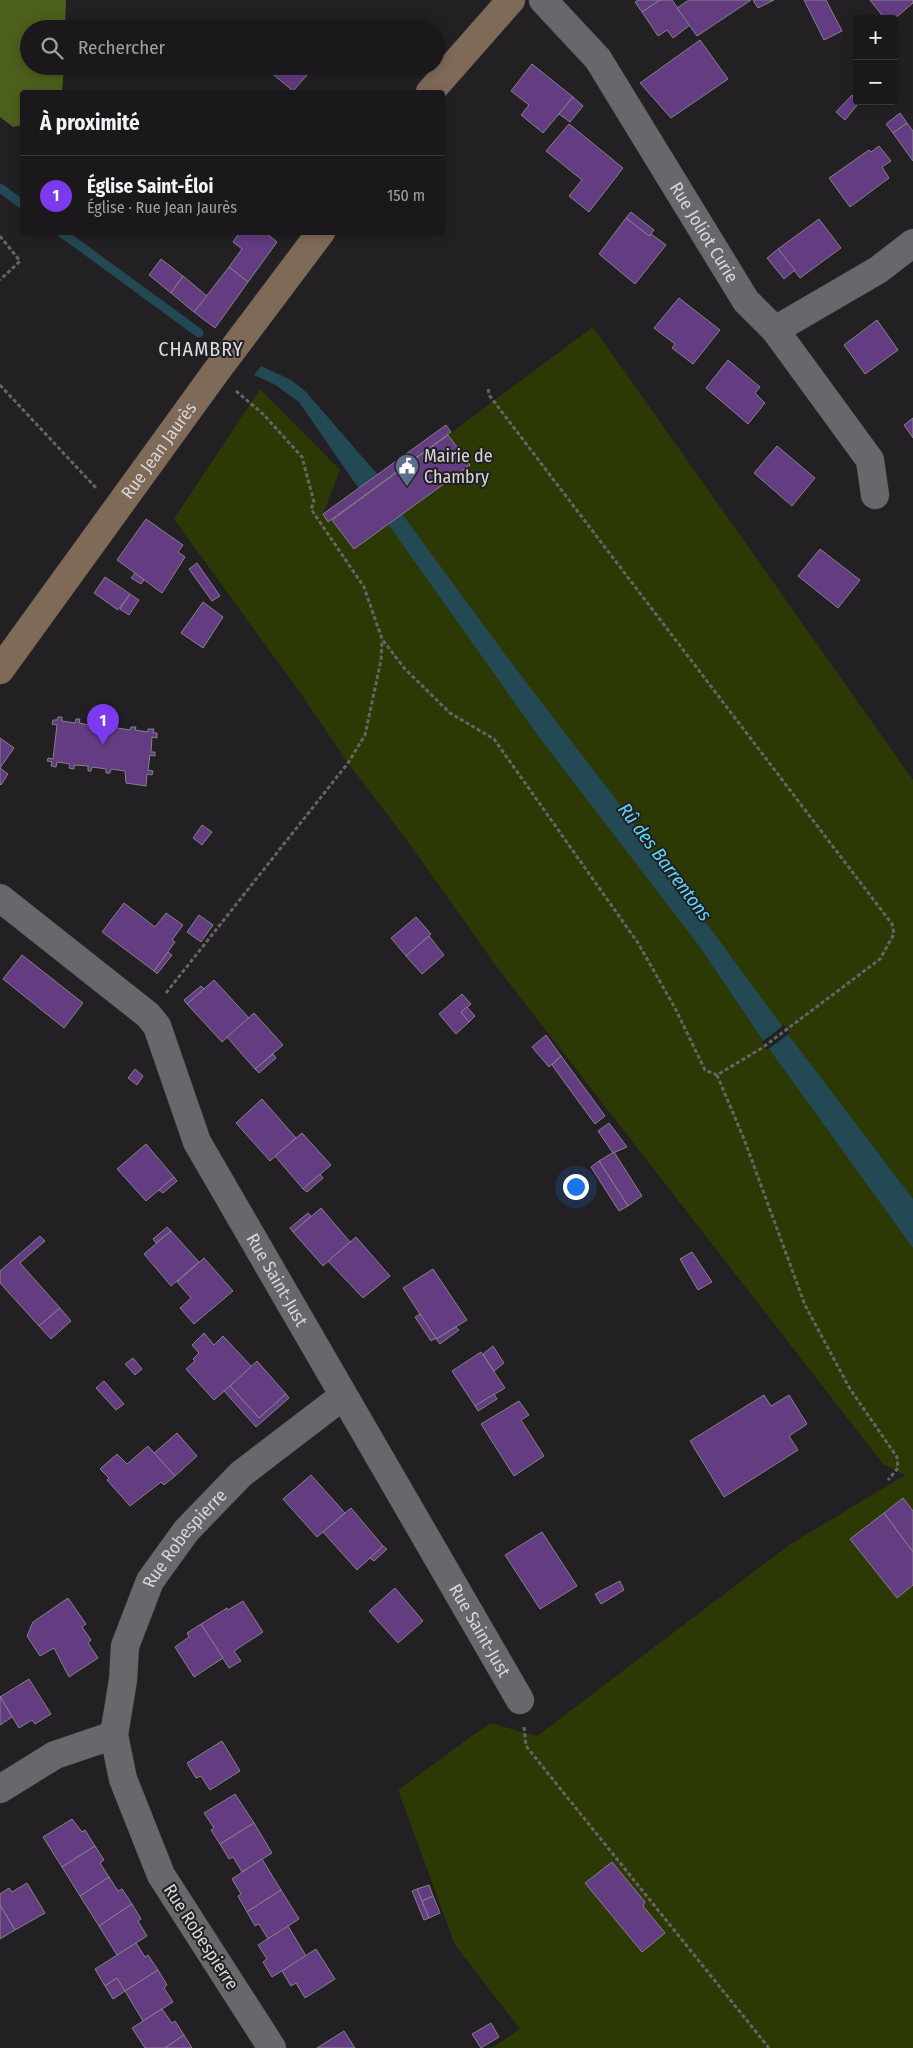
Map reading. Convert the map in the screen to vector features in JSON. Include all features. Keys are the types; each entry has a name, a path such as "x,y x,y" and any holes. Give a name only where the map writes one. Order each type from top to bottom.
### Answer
{"main road":[{"path":"432,90 511,0"},
{"name":"Rue Jean Jaurès","path":"0,670 215,373 319,235"}],"street":[{"name":"Rue Joliot Curie","path":"543,0 598,59 746,301 775,330 870,460 875,495"},
{"path":"775,330 878,270 913,243"},
{"name":"Rue Saint-Just","path":"0,898 148,1015 157,1026 197,1142 520,1700"},
{"name":"Rue Robespierre","path":"272,2048 160,1875 123,1779 114,1735 123,1680 125,1646 150,1581 186,1531 241,1474 343,1396"},
{"path":"0,1789 55,1756 114,1735"}],"path":[{"path":"0,236 20,261 0,280"},
{"path":"215,373 263,414 302,457 314,502 311,508 364,587 382,639 405,668 450,713 494,739 614,912 638,943 675,1008 705,1070 717,1075 744,1138 805,1305 850,1388 897,1457 898,1468 888,1480"},
{"path":"0,385 116,510"},
{"path":"488,387 489,395 892,924 894,934 880,959 762,1048 717,1075"},
{"path":"148,1015 348,763 366,735 382,639"},
{"path":"520,1700 526,1746 769,2048"}],"green space":[{"path":"0,0 66,0 65,20 20,20 20,75 63,75 62,90 20,90 20,125 13,127 0,117"},
{"path":"593,327 913,780 913,2048 492,2048 520,2029 455,1945 398,1790 490,1723 537,1736 789,1545 905,1475 883,1464 499,970 174,519 260,389 340,470 323,514 328,522 332,520 354,549 470,465 448,435"}],"water":[{"path":"261,366 291,380 306,392 378,475 359,489 299,402 274,384 254,375"},
{"path":"402,514 513,665 614,797 790,1037 913,1199 913,1248 762,1039 700,947 539,737 388,524"}],"pier":[{"path":"784,1025 790,1033 767,1050 762,1042"}],"building":[{"path":"638,0 660,0 642,12 635,2"},
{"path":"660,0 672,0 690,25 673,38 667,30 658,36 642,12"},
{"path":"689,0 751,0 697,36 677,8"},
{"path":"753,0 774,0 758,8"},
{"path":"804,0 826,0 842,31 824,40"},
{"path":"870,0 913,0 913,3 898,16 882,15"},
{"path":"700,40 728,79 671,118 640,83"},
{"path":"532,64 573,97 543,133 521,115 529,105 511,91"},
{"path":"274,75 307,75 292,90"},
{"path":"852,95 853,105 857,105 845,120 836,112"},
{"path":"573,97 583,106 570,122 559,114"},
{"path":"900,113 907,123 893,133 886,124"},
{"path":"907,123 913,131 913,161 893,133"},
{"path":"569,124 623,168 589,212 569,196 582,180 546,151"},
{"path":"879,146 891,161 882,167 889,178 850,207 829,178 869,150 871,152"},
{"path":"631,212 654,230 649,236 626,218"},
{"path":"626,218 649,236 651,234 666,245 635,284 599,254"},
{"path":"819,219 841,248 800,278 778,249"},
{"path":"238,235 269,235 277,242 248,282 229,267 242,249 233,242"},
{"path":"778,249 795,270 784,279 767,258"},
{"path":"161,259 183,276 171,293 149,275"},
{"path":"229,267 248,282 215,328 194,312"},
{"path":"183,276 207,296 194,312 171,293"},
{"path":"679,298 720,330 693,364 672,348 675,344 654,328"},
{"path":"877,320 898,350 865,374 844,345"},
{"path":"728,360 760,387 755,393 765,403 748,424 706,388"},
{"path":"913,418 913,438 904,425"},
{"path":"446,425 451,432 328,522 323,514"},
{"name":"Mairie de Chambry","path":"448,435 470,465 354,549 332,520"},
{"path":"777,446 815,478 792,506 754,473"},
{"path":"146,519 183,545 178,552 185,557 162,593 117,560"},
{"path":"820,549 860,580 838,608 798,576"},
{"path":"197,563 220,596 212,601 189,569"},
{"path":"135,573 144,580 141,584 131,578"},
{"path":"105,577 130,594 118,610 94,593"},
{"path":"130,594 139,600 129,615 120,609"},
{"path":"203,602 223,617 203,648 181,633"},
{"path":"58,717 62,717 62,721 75,723 76,719 80,719 79,723 94,726 94,721 98,721 98,726 112,727 112,724 117,724 117,728 130,730 131,727 136,727 135,730 148,732 148,729 154,729 153,733 157,733 157,738 152,737 151,752 155,752 155,756 150,755 148,770 153,771 152,775 147,774 146,786 126,783 125,771 111,769 110,773 106,773 106,769 92,767 91,771 88,771 88,766 74,765 74,769 69,768 70,764 57,762 56,767 51,766 52,762 47,761 48,758 53,759 57,725 52,724 53,720 57,720"},
{"path":"0,738 14,748 0,768"},
{"path":"0,768 8,774 1,785 0,784"},
{"path":"202,825 212,832 202,845 193,838"},
{"path":"124,903 155,927 166,913 183,925 172,940 175,942 154,971 102,932"},
{"path":"199,915 213,925 201,942 187,932"},
{"path":"416,917 431,934 406,956 391,938"},
{"path":"429,936 444,955 422,974 406,956"},
{"path":"168,952 172,955 157,974 154,971"},
{"path":"22,955 83,1003 64,1028 3,979"},
{"path":"214,980 249,1018 222,1042 187,1004"},
{"path":"201,986 204,989 187,1004 184,1000"},
{"path":"462,994 471,1004 461,1012 469,1022 456,1034 439,1014"},
{"path":"467,1007 475,1016 469,1022 461,1012"},
{"path":"254,1013 283,1045 255,1069 227,1037"},
{"path":"546,1035 561,1056 549,1067 532,1047"},
{"path":"273,1054 276,1058 259,1073 255,1069"},
{"path":"561,1056 605,1116 595,1124 552,1065"},
{"path":"135,1069 143,1076 137,1085 128,1078"},
{"path":"262,1099 296,1138 270,1161 236,1123"},
{"path":"609,1123 627,1147 613,1153 598,1131"},
{"path":"302,1133 331,1165 303,1189 275,1156"},
{"path":"146,1144 174,1177 146,1201 117,1169"},
{"path":"614,1152 642,1196 628,1206 599,1161"},
{"path":"599,1161 628,1206 619,1211 591,1167"},
{"path":"320,1174 323,1178 307,1192 303,1189"},
{"path":"174,1177 177,1181 163,1193 159,1190"},
{"path":"321,1208 350,1242 323,1266 293,1232"},
{"path":"308,1213 311,1216 293,1232 290,1228"},
{"path":"167,1227 171,1231 156,1243 153,1239"},
{"path":"171,1231 199,1262 171,1286 144,1254"},
{"path":"40,1236 45,1241 20,1263 60,1308 39,1326 0,1283 0,1271"},
{"path":"356,1237 390,1276 363,1298 328,1261"},
{"path":"692,1252 712,1282 698,1290 680,1259"},
{"path":"204,1258 233,1291 194,1324 180,1308 191,1298 177,1282"},
{"path":"433,1269 467,1320 436,1339 403,1288"},
{"path":"60,1308 71,1321 51,1339 39,1326"},
{"path":"420,1314 436,1338 431,1341 415,1317"},
{"path":"456,1327 459,1330 440,1344 436,1339"},
{"path":"204,1333 214,1345 223,1336 252,1367 214,1400 186,1369 195,1361 193,1359 199,1353 192,1345"},
{"path":"493,1346 504,1363 494,1371 483,1354"},
{"path":"481,1352 505,1388 475,1406 452,1371"},
{"path":"133,1358 142,1369 135,1375 125,1364"},
{"path":"257,1361 286,1394 259,1418 230,1386"},
{"path":"104,1381 124,1404 116,1410 96,1388"},
{"path":"230,1386 259,1418 286,1394 289,1398 256,1427 224,1391"},
{"path":"494,1394 497,1399 478,1411 475,1406"},
{"path":"764,1395 771,1406 789,1395 807,1424 789,1436 798,1450 724,1497 690,1441"},
{"path":"519,1401 529,1415 521,1420 544,1456 514,1476 481,1424"},
{"path":"177,1433 197,1456 175,1476 154,1453"},
{"path":"148,1446 175,1476 164,1485 161,1482 130,1506 100,1469 117,1454 127,1464"},
{"path":"311,1475 345,1513 317,1537 283,1499"},
{"path":"903,1498 913,1511 913,1552 884,1513"},
{"path":"351,1508 383,1546 357,1570 323,1532"},
{"path":"884,1513 913,1552 913,1585 897,1598 850,1539"},
{"path":"542,1532 577,1586 540,1609 505,1555"},
{"path":"383,1546 387,1549 374,1561 370,1558"},
{"path":"620,1581 624,1590 601,1604 595,1594"},
{"path":"395,1588 423,1621 398,1643 369,1611"},
{"path":"68,1598 86,1624 82,1627 91,1640 88,1643 98,1658 69,1677 54,1648 40,1656 27,1636 33,1622"},
{"path":"243,1601 263,1632 234,1651 241,1661 229,1668 201,1624 227,1608 228,1610"},
{"path":"201,1624 223,1658 194,1677 175,1647 189,1637 187,1633"},
{"path":"29,1679 51,1714 35,1724 32,1720 19,1728 0,1697"},
{"path":"0,1696 12,1717 0,1725"},
{"path":"222,1741 240,1771 210,1790 201,1776 196,1778 187,1763"},
{"path":"235,1794 254,1823 220,1844 211,1830 214,1828 204,1813"},
{"path":"72,1819 82,1832 85,1830 95,1846 62,1867 43,1837"},
{"path":"254,1823 272,1853 242,1872 233,1857 229,1859 220,1844"},
{"path":"95,1846 104,1860 100,1863 109,1877 80,1896 62,1867"},
{"path":"262,1859 281,1890 247,1912 238,1896 241,1894 232,1879"},
{"path":"612,1862 645,1902 643,1906 665,1933 642,1952 585,1883"},
{"path":"109,1877 118,1891 122,1889 132,1904 99,1926 80,1896"},
{"path":"27,1883 45,1913 15,1930 0,1905 0,1894 9,1888 12,1892"},
{"path":"429,1885 433,1896 422,1901 417,1889"},
{"path":"417,1889 429,1918 424,1920 412,1891"},
{"path":"281,1890 299,1919 268,1939 259,1924 255,1926 247,1912"},
{"path":"433,1896 440,1913 429,1918 422,1901"},
{"path":"132,1904 141,1919 138,1921 147,1936 117,1955 99,1926"},
{"path":"0,1905 15,1930 0,1939"},
{"path":"288,1926 306,1956 272,1977 263,1962 267,1959 258,1945"},
{"path":"136,1943 145,1957 148,1955 158,1970 125,1991 117,1978 105,1986 95,1969"},
{"path":"316,1949 335,1979 305,1998 296,1983 291,1986 282,1971"},
{"path":"158,1970 167,1985 164,1988 173,2002 143,2021 125,1991"},
{"path":"117,1978 125,1991 113,1999 105,1986"},
{"path":"162,2009 172,2023 175,2021 184,2035 165,2048 145,2048 132,2028"},
{"path":"491,2023 499,2037 481,2048 472,2034"},
{"path":"344,2031 355,2048 317,2048"},
{"path":"184,2035 192,2048 165,2048"}],"waterway":[{"name":"Rû des Barrentons","path":"0,188 20,203"},
{"name":"Rû des Barrentons","path":"65,235 199,333"}],"place":[{"name":"Mairie de Chambry","path":"407,487"},
{"name":"Église Saint-Éloi","path":"103,745"}],"district":[{"name":"CHAMBRY","path":"201,349"}]}
